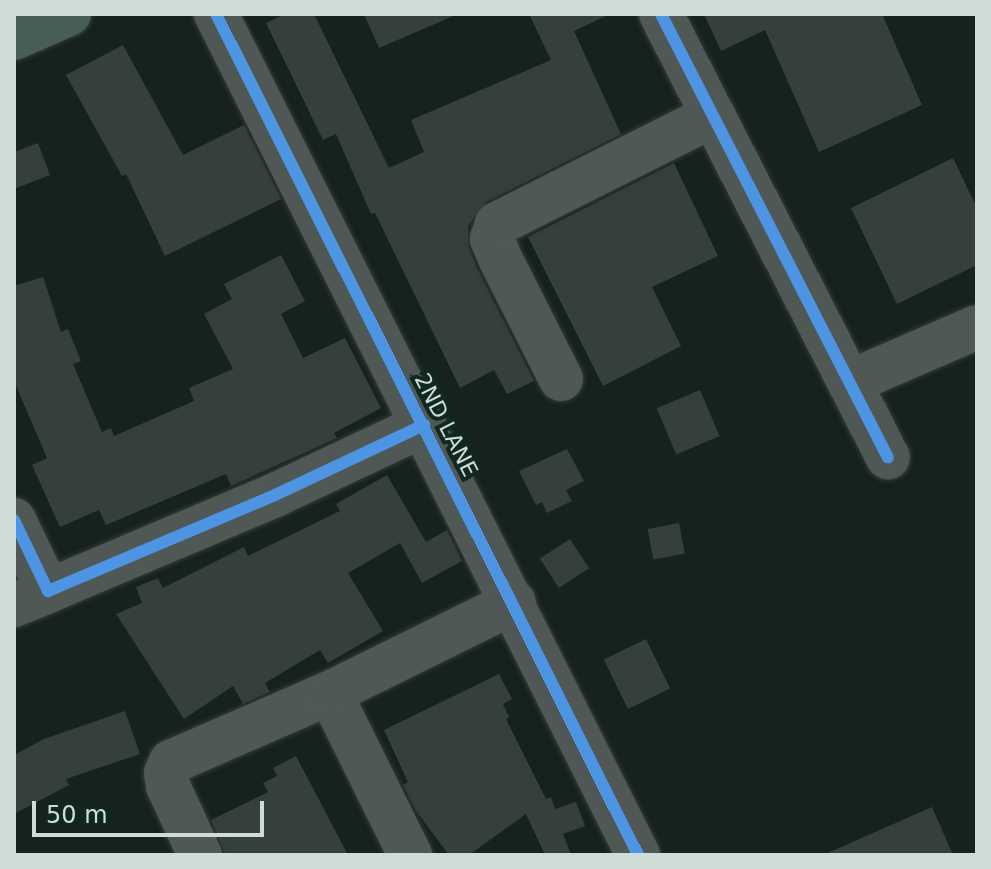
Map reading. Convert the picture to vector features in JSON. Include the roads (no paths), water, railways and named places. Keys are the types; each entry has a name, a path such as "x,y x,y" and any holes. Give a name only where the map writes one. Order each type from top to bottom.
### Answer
{"highway":[{"path":"14,38 69,14"}],"street":[{"name":"2ND LANE","path":"216,14 514,602 638,855"},
{"path":"661,14 888,457"},
{"path":"561,379 492,239 497,224 712,116"},
{"path":"850,382 977,327"},
{"path":"14,520 31,598 275,495 424,425"},
{"path":"200,855 168,786 166,773 171,762 330,693 514,602"},
{"path":"330,693 410,855"}]}
